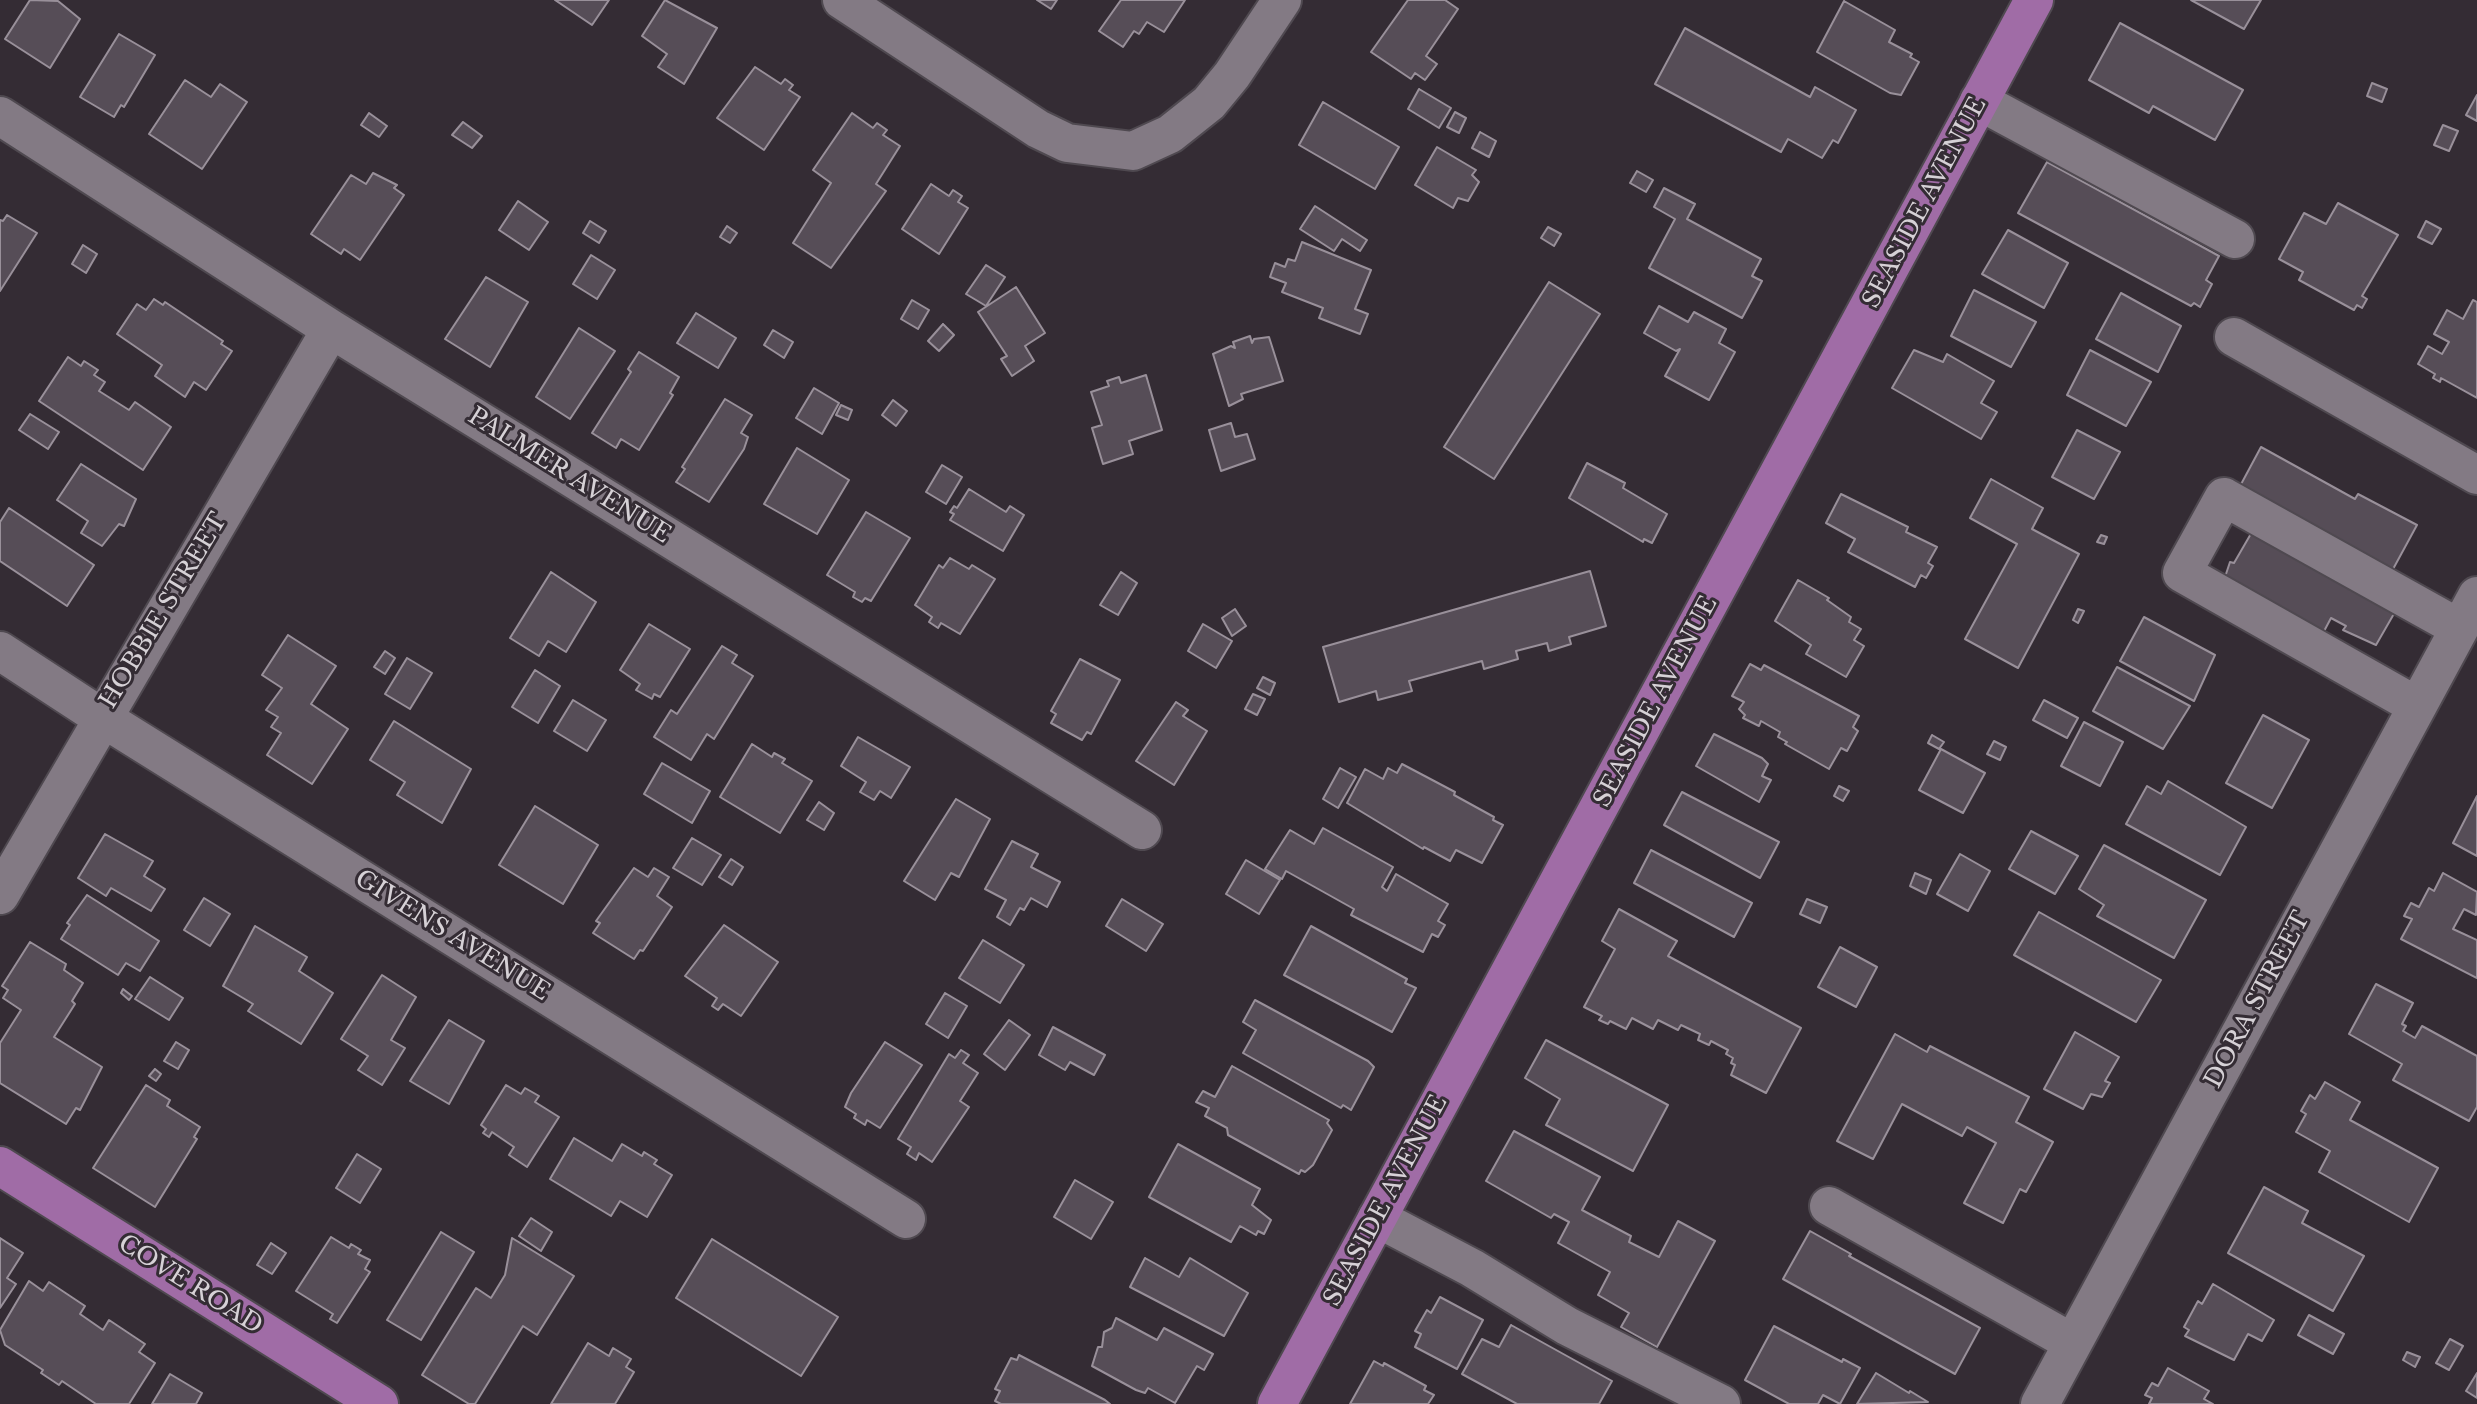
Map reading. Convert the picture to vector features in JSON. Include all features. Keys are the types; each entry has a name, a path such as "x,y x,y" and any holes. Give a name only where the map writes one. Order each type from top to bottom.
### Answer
{"main road":[{"name":"SEASIDE AVENUE","path":"1277,1404 2034,0"},
{"name":"COVE ROAD","path":"0,1166 379,1404"}],"street":[{"path":"842,0 1038,129 1067,143 1133,151 1170,134 1209,103 1282,0"},
{"path":"1979,101 2235,239"},
{"name":"PALMER AVENUE","path":"0,116 331,329 1142,830"},
{"name":"HOBBIE STREET","path":"0,895 101,717 331,329"},
{"path":"2234,337 2477,475"},
{"path":"2417,706 2182,573 2224,496 2468,612"},
{"name":"DORA STREET","path":"2040,1404 2468,612"},
{"name":"GIVENS AVENUE","path":"0,651 101,717 906,1219"},
{"path":"1829,1206 2073,1343"},
{"path":"1377,1218 1472,1268 1567,1326 1721,1404"}],"building":[{"path":"30,0 58,1 80,19 50,68 5,39"},
{"path":"555,0 609,0 592,25"},
{"path":"665,0 717,28 684,84 658,67 667,54 642,36"},
{"path":"1037,0 1057,0 1051,9"},
{"path":"1121,0 1185,0 1164,32 1147,22 1139,34 1134,31 1123,47 1099,31"},
{"path":"1408,0 1445,0 1458,9 1426,56 1437,64 1425,80 1415,73 1411,79 1371,52"},
{"path":"2191,0 2261,0 2244,29"},
{"path":"1844,1 1895,30 1889,42 1912,54 1910,57 1919,62 1901,95 1890,93 1817,52"},
{"path":"2120,23 2243,90 2215,140 2153,106 2149,113 2089,80"},
{"path":"1685,28 1810,97 1815,87 1856,110 1838,143 1833,140 1822,158 1788,139 1781,152 1655,84"},
{"path":"119,34 155,55 124,107 121,105 114,117 80,97"},
{"path":"755,67 781,84 785,79 793,85 789,90 800,97 764,150 717,118"},
{"path":"185,80 211,97 220,84 247,102 202,169 149,134"},
{"path":"2372,83 2387,89 2382,102 2367,96"},
{"path":"1419,89 1451,108 1439,128 1408,109"},
{"path":"2477,95 2477,121 2466,115"},
{"path":"1323,102 1399,147 1375,189 1299,145"},
{"path":"1455,112 1466,118 1459,133 1447,127"},
{"path":"369,113 387,126 379,137 361,125"},
{"path":"852,113 873,128 877,123 887,130 883,135 900,146 876,184 886,191 831,268 793,243 831,183 813,170"},
{"path":"463,122 482,136 472,148 452,135"},
{"path":"2443,125 2458,131 2449,151 2434,145"},
{"path":"1480,132 1496,141 1489,157 1472,148"},
{"path":"1437,147 1476,170 1472,175 1479,182 1468,201 1458,198 1453,208 1415,185"},
{"path":"2047,162 2219,256 2206,280 2212,284 2200,307 2194,303 2191,306 2018,213"},
{"path":"1637,171 1653,180 1646,192 1630,183"},
{"path":"373,173 397,185 394,188 404,195 360,260 344,249 341,254 311,234 351,175 366,184"},
{"path":"931,184 949,196 953,190 962,196 958,202 968,208 939,254 902,229"},
{"path":"1664,188 1695,204 1687,219 1761,259 1752,276 1762,281 1742,318 1649,268 1675,219 1654,207"},
{"path":"518,201 548,222 529,250 499,230"},
{"path":"2338,203 2398,235 2362,296 2367,299 2362,308 2357,305 2354,310 2299,280 2303,272 2279,259 2304,213 2326,224"},
{"path":"1315,206 1367,240 1360,251 1342,239 1334,251 1300,229"},
{"path":"7,215 37,233 0,291 0,220 3,221"},
{"path":"590,221 606,231 599,243 583,233"},
{"path":"2426,221 2441,229 2432,244 2418,237"},
{"path":"727,226 737,233 730,243 720,237"},
{"path":"1548,227 1561,234 1554,246 1541,238"},
{"path":"2008,230 2068,263 2044,308 1982,274"},
{"path":"1302,242 1371,270 1355,309 1368,314 1360,334 1319,318 1323,308 1282,292 1286,283 1270,277 1275,263 1285,267 1288,259 1295,261"},
{"path":"83,245 97,254 86,273 72,264"},
{"path":"591,255 615,270 597,299 573,284"},
{"path":"986,265 1005,277 986,306 966,294"},
{"path":"486,277 528,302 490,367 445,339"},
{"path":"1549,282 1600,314 1494,479 1444,447"},
{"path":"1016,287 1045,333 1025,346 1034,361 1012,376 1001,359 1007,356 978,312"},
{"path":"1974,290 2036,322 2011,367 1951,336"},
{"path":"2121,293 2181,326 2158,372 2096,339"},
{"path":"154,299 163,305 165,302 223,341 221,344 232,351 206,390 194,382 185,397 155,376 162,365 117,334 137,304 146,310"},
{"path":"912,300 929,310 918,329 901,319"},
{"path":"2473,300 2477,302 2477,398 2441,378 2440,382 2433,378 2435,374 2418,364 2428,346 2442,354 2449,342 2434,334 2447,310 2463,319"},
{"path":"1659,306 1688,322 1694,312 1726,329 1719,343 1735,352 1709,400 1665,376 1680,349 1676,351 1644,333"},
{"path":"696,313 736,338 718,368 677,343"},
{"path":"943,324 954,335 939,351 928,341"},
{"path":"579,328 615,351 570,419 536,397"},
{"path":"773,330 793,342 784,358 764,345"},
{"path":"1250,336 1252,343 1254,339 1269,337 1283,381 1241,394 1243,399 1229,406 1213,354 1231,346 1235,348 1233,342"},
{"path":"1914,350 1943,362 1947,354 1994,381 1981,403 1997,412 1981,439 1892,388"},
{"path":"2090,350 2151,382 2126,426 2067,395"},
{"path":"639,352 679,377 670,393 673,395 639,450 621,439 616,448 592,433 631,372 628,369"},
{"path":"68,357 81,366 84,361 98,370 94,375 105,382 99,391 129,410 135,402 171,427 143,470 39,401"},
{"path":"1146,375 1162,430 1129,441 1133,454 1103,464 1092,428 1102,425 1091,392 1109,386 1107,381 1119,377 1121,383"},
{"path":"814,388 839,403 822,434 796,418"},
{"path":"725,399 752,415 741,433 748,437 744,449 709,502 676,482 685,469 682,467"},
{"path":"893,400 907,411 896,426 882,415"},
{"path":"841,405 852,410 848,420 836,415"},
{"path":"30,414 59,432 48,449 19,430"},
{"path":"1231,423 1235,437 1247,434 1255,459 1221,471 1209,430"},
{"path":"2077,430 2120,452 2094,499 2052,477"},
{"path":"2261,447 2355,499 2358,494 2417,525 2392,571 2239,488"},
{"path":"797,448 849,480 817,534 764,504"},
{"path":"1587,463 1625,483 1623,488 1667,514 1652,543 1644,539 1643,542 1569,498"},
{"path":"81,464 136,499 124,526 119,524 102,546 81,533 88,521 57,500"},
{"path":"942,465 962,477 946,504 926,492"},
{"path":"1991,479 2043,508 2032,529 2079,554 2018,668 1965,639 2017,544 1970,518"},
{"path":"969,489 1006,512 1010,506 1024,515 1003,551 950,520 954,514 950,512 954,506 957,508"},
{"path":"1841,494 1908,527 1906,532 1937,547 1928,563 1933,566 1926,578 1921,575 1915,587 1848,552 1855,539 1826,523"},
{"path":"9,508 94,565 67,606 0,561 0,522"},
{"path":"866,512 910,538 871,601 865,598 862,602 853,597 855,592 827,575"},
{"path":"2256,525 2399,605 2376,645 2343,630 2346,626 2331,618 2322,635 2224,580 2230,562 2234,563"},
{"path":"2101,535 2107,537 2104,544 2097,542"},
{"path":"950,558 969,569 972,565 995,579 960,634 941,623 938,628 929,622 932,617 915,605 939,565 943,568"},
{"path":"1590,571 1606,626 1569,637 1571,644 1549,651 1547,643 1516,651 1518,659 1484,669 1482,661 1409,681 1412,691 1378,700 1376,691 1339,702 1323,647"},
{"path":"551,572 596,602 566,652 548,641 539,656 510,638"},
{"path":"1121,572 1137,583 1118,615 1100,605"},
{"path":"1798,580 1829,598 1827,600 1851,617 1849,622 1861,629 1854,640 1864,646 1846,677 1806,654 1811,645 1775,621"},
{"path":"1235,609 1246,626 1232,636 1222,618"},
{"path":"2078,609 2084,611 2078,623 2073,620"},
{"path":"2144,617 2215,655 2194,701 2120,661"},
{"path":"649,624 690,649 660,697 654,694 652,699 636,690 640,684 620,670"},
{"path":"1203,624 1232,641 1216,668 1188,651"},
{"path":"288,635 336,666 311,704 348,729 312,784 267,755 281,733 271,727 278,717 266,710 282,688 262,675"},
{"path":"722,646 737,655 732,663 753,676 714,739 707,734 691,760 654,737 671,710 677,714"},
{"path":"385,651 395,658 385,674 374,667"},
{"path":"407,658 432,673 410,709 385,694"},
{"path":"1080,659 1120,680 1091,734 1087,732 1082,740 1051,723 1056,714 1051,711"},
{"path":"1750,664 1761,670 1764,665 1859,716 1853,727 1858,731 1847,751 1841,748 1829,769 1785,744 1787,742 1778,737 1780,732 1761,721 1759,726 1743,718 1745,715 1739,709 1744,702 1732,696"},
{"path":"2117,667 2190,706 2163,749 2093,711"},
{"path":"535,670 560,686 538,723 512,707"},
{"path":"1263,677 1275,683 1270,695 1257,688"},
{"path":"1253,694 1265,699 1257,715 1245,709"},
{"path":"573,700 606,720 587,751 554,731"},
{"path":"2044,700 2078,718 2067,738 2033,720"},
{"path":"1176,702 1188,710 1183,716 1207,731 1174,785 1136,761"},
{"path":"2263,715 2309,740 2272,808 2226,783"},
{"path":"394,721 471,769 442,823 397,795 405,782 370,760"},
{"path":"2084,722 2123,742 2100,786 2061,766"},
{"path":"1714,734 1762,758 1768,764 1762,776 1771,780 1759,802 1696,766"},
{"path":"1932,735 1944,742 1939,749 1928,743"},
{"path":"858,737 910,767 891,798 880,791 874,800 860,792 866,782 841,766"},
{"path":"1994,741 2006,747 2000,760 1987,754"},
{"path":"752,744 772,757 774,753 785,759 782,763 812,781 780,833 720,797"},
{"path":"1941,749 1985,773 1963,813 1919,790"},
{"path":"662,763 710,791 692,823 644,794"},
{"path":"1402,764 1455,792 1454,795 1494,817 1493,820 1503,825 1482,863 1456,850 1450,861 1424,847 1423,849 1347,803 1365,769 1383,779 1388,768 1397,773"},
{"path":"1340,768 1356,777 1338,808 1323,799"},
{"path":"2168,781 2246,827 2220,875 2126,824 2147,786 2161,794"},
{"path":"1839,786 1849,791 1843,801 1834,796"},
{"path":"1682,792 1779,842 1760,878 1664,825"},
{"path":"2477,796 2477,856 2453,843"},
{"path":"956,799 990,819 959,877 951,873 935,900 904,881"},
{"path":"819,802 834,813 824,830 807,820"},
{"path":"535,806 598,845 563,904 499,865"},
{"path":"1323,828 1393,867 1382,887 1387,891 1396,874 1448,904 1438,921 1445,925 1438,937 1432,934 1423,952 1351,915 1354,909 1286,871 1282,879 1265,869 1290,830 1314,844"},
{"path":"2031,831 2078,856 2055,894 2009,869"},
{"path":"105,834 153,861 144,876 165,889 151,911 111,888 106,896 78,878"},
{"path":"692,838 721,855 702,885 673,868"},
{"path":"1012,841 1038,854 1031,867 1060,882 1047,907 1031,898 1024,910 1020,908 1010,925 997,917 1006,900 985,889"},
{"path":"2104,845 2206,900 2174,958 2097,916 2104,905 2079,889"},
{"path":"1651,850 1752,903 1734,937 1634,883"},
{"path":"1960,854 1990,871 1968,911 1937,894"},
{"path":"731,859 743,867 732,885 719,877"},
{"path":"1246,860 1280,880 1259,914 1226,894"},
{"path":"634,868 648,877 654,868 669,877 657,896 672,907 643,951 640,950 634,959 593,933 600,923 596,921"},
{"path":"1915,873 1931,880 1926,894 1910,886"},
{"path":"2443,873 2477,892 2476,915 2464,909 2453,929 2477,940 2477,978 2401,939 2412,919 2404,916 2411,903 2419,907 2429,888 2434,891"},
{"path":"87,895 159,941 140,971 126,963 118,975 61,939 70,925 67,923"},
{"path":"204,898 230,914 210,946 184,930"},
{"path":"1122,899 1163,924 1146,951 1106,926"},
{"path":"1807,899 1827,907 1820,923 1800,914"},
{"path":"1619,909 1677,941 1668,956 1801,1028 1766,1093 1731,1075 1735,1065 1731,1063 1733,1058 1726,1054 1728,1050 1711,1041 1709,1045 1698,1040 1700,1034 1681,1025 1678,1030 1658,1020 1653,1029 1632,1018 1626,1029 1610,1021 1608,1024 1599,1020 1602,1016 1584,1007 1615,949 1602,941"},
{"path":"2039,912 2161,980 2136,1022 2014,955"},
{"path":"724,925 778,962 741,1016 723,1004 718,1010 712,1006 717,998 685,976"},
{"path":"255,926 307,957 299,971 333,993 301,1044 248,1011 253,1004 223,986"},
{"path":"1311,926 1407,979 1405,983 1416,988 1392,1032 1284,975"},
{"path":"983,940 1024,965 1000,1003 959,978"},
{"path":"30,942 66,964 64,970 83,983 72,1001 75,1004 54,1037 102,1067 80,1110 76,1108 66,1124 0,1083 0,1043 21,1010 3,998 8,990 2,986"},
{"path":"1840,947 1877,967 1856,1007 1818,987"},
{"path":"382,975 416,997 391,1040 405,1048 382,1085 358,1070 368,1056 341,1039"},
{"path":"150,977 183,998 169,1020 135,999"},
{"path":"2376,984 2413,1003 2402,1024 2406,1026 2403,1031 2415,1038 2422,1026 2477,1056 2477,1107 2469,1121 2393,1080 2402,1064 2349,1034"},
{"path":"123,989 132,996 129,1000 121,993"},
{"path":"945,993 967,1006 948,1038 926,1024"},
{"path":"1255,1000 1368,1061 1374,1067 1351,1110 1343,1105 1341,1108 1243,1053 1256,1030 1243,1022"},
{"path":"449,1020 484,1041 449,1104 410,1081"},
{"path":"1009,1020 1030,1035 1005,1070 984,1054"},
{"path":"1053,1027 1105,1055 1094,1075 1070,1062 1065,1070 1039,1055"},
{"path":"2075,1032 2119,1057 2105,1081 2110,1083 2102,1097 2091,1094 2083,1109 2044,1089"},
{"path":"1895,1034 1927,1052 1930,1046 2029,1097 2016,1122 2053,1142 2026,1192 2020,1189 2003,1223 1964,1203 1996,1143 1967,1127 1962,1136 1902,1104 1873,1159 1837,1141"},
{"path":"1546,1040 1668,1105 1633,1171 1546,1125 1560,1099 1525,1078"},
{"path":"176,1042 189,1050 178,1069 164,1061"},
{"path":"885,1042 922,1065 880,1128 867,1120 865,1125 854,1118 856,1114 845,1107 851,1093"},
{"path":"961,1050 969,1055 963,1063 978,1073 960,1101 969,1107 932,1162 919,1153 916,1160 907,1154 911,1147 898,1139 949,1054 955,1058"},
{"path":"1232,1066 1329,1120 1327,1123 1332,1130 1313,1165 1305,1172 1301,1170 1299,1174 1228,1135 1227,1128 1205,1116 1209,1108 1196,1102 1203,1091 1215,1097"},
{"path":"155,1069 161,1074 156,1081 149,1076"},
{"path":"2325,1082 2360,1102 2350,1120 2438,1168 2409,1222 2319,1172 2330,1151 2296,1132 2306,1114 2301,1111 2310,1095 2315,1099"},
{"path":"146,1085 170,1100 167,1106 200,1127 194,1137 197,1139 155,1207 93,1168"},
{"path":"506,1085 521,1094 525,1088 539,1096 535,1102 559,1117 527,1167 509,1155 514,1147 492,1132 489,1137 483,1133 486,1129 481,1125"},
{"path":"1514,1131 1600,1177 1582,1210 1631,1236 1629,1242 1659,1257 1678,1221 1715,1241 1657,1347 1621,1327 1629,1313 1598,1295 1610,1272 1558,1243 1569,1222 1554,1214 1551,1218 1486,1181"},
{"path":"574,1138 612,1161 622,1144 642,1156 644,1152 657,1160 654,1164 672,1175 647,1217 620,1201 611,1216 550,1179"},
{"path":"1178,1144 1260,1189 1252,1205 1271,1220 1264,1234 1258,1231 1256,1235 1240,1226 1231,1242 1149,1197"},
{"path":"357,1154 381,1169 360,1203 336,1188"},
{"path":"1075,1180 1113,1202 1091,1239 1054,1217"},
{"path":"2264,1187 2308,1211 2302,1223 2364,1256 2333,1311 2228,1253"},
{"path":"531,1218 552,1232 541,1251 519,1236"},
{"path":"1810,1231 1851,1254 1849,1256 1980,1328 1955,1374 1783,1279"},
{"path":"441,1232 474,1252 421,1340 387,1320"},
{"path":"331,1237 349,1248 351,1244 361,1250 358,1254 370,1260 365,1269 370,1272 337,1323 330,1319 333,1314 296,1291"},
{"path":"0,1238 23,1253 7,1278 16,1284 0,1308"},
{"path":"512,1238 574,1276 537,1335 523,1326 475,1404 469,1404 422,1375 476,1288 491,1298 505,1275"},
{"path":"712,1239 838,1317 801,1376 676,1298"},
{"path":"271,1243 286,1253 272,1274 257,1265"},
{"path":"1145,1258 1179,1277 1190,1258 1248,1293 1224,1336 1130,1287"},
{"path":"29,1281 43,1291 49,1282 85,1306 80,1314 103,1330 109,1320 145,1344 139,1352 155,1363 129,1404 96,1404 62,1381 59,1385 41,1373 43,1370 5,1345 0,1330"},
{"path":"2213,1284 2274,1320 2262,1341 2248,1334 2234,1360 2185,1336 2189,1330 2184,1327 2198,1301 2202,1304"},
{"path":"1440,1297 1483,1320 1457,1369 1415,1347 1421,1334 1415,1331 1427,1310 1431,1313"},
{"path":"2309,1315 2344,1334 2333,1354 2298,1335"},
{"path":"1116,1318 1157,1340 1164,1328 1213,1354 1204,1370 1197,1366 1175,1403 1148,1388 1145,1393 1136,1390 1092,1366 1098,1347 1102,1347 1104,1332 1112,1328"},
{"path":"1511,1325 1612,1381 1599,1404 1517,1404 1462,1374 1482,1339 1499,1347"},
{"path":"1774,1326 1842,1362 1843,1359 1860,1368 1840,1404 1823,1395 1818,1404 1789,1404 1745,1380"},
{"path":"2450,1339 2463,1346 2449,1370 2436,1363"},
{"path":"588,1343 609,1356 613,1348 631,1359 626,1367 634,1372 615,1404 551,1404"},
{"path":"2407,1352 2420,1357 2415,1367 2403,1360"},
{"path":"1019,1355 1110,1404 1001,1404 995,1401 1000,1391 995,1389 1011,1358 1017,1360"},
{"path":"1374,1361 1383,1366 1384,1363 1426,1386 1424,1390 1434,1395 1428,1404 1350,1404"},
{"path":"2168,1368 2209,1391 2204,1399 2213,1404 2149,1404 2152,1398 2145,1395 2152,1383 2158,1386"},
{"path":"1876,1373 1909,1393 1910,1391 1928,1402 1857,1404"},
{"path":"2477,1373 2477,1398 2466,1391"},
{"path":"170,1374 202,1393 196,1404 152,1404"}]}
